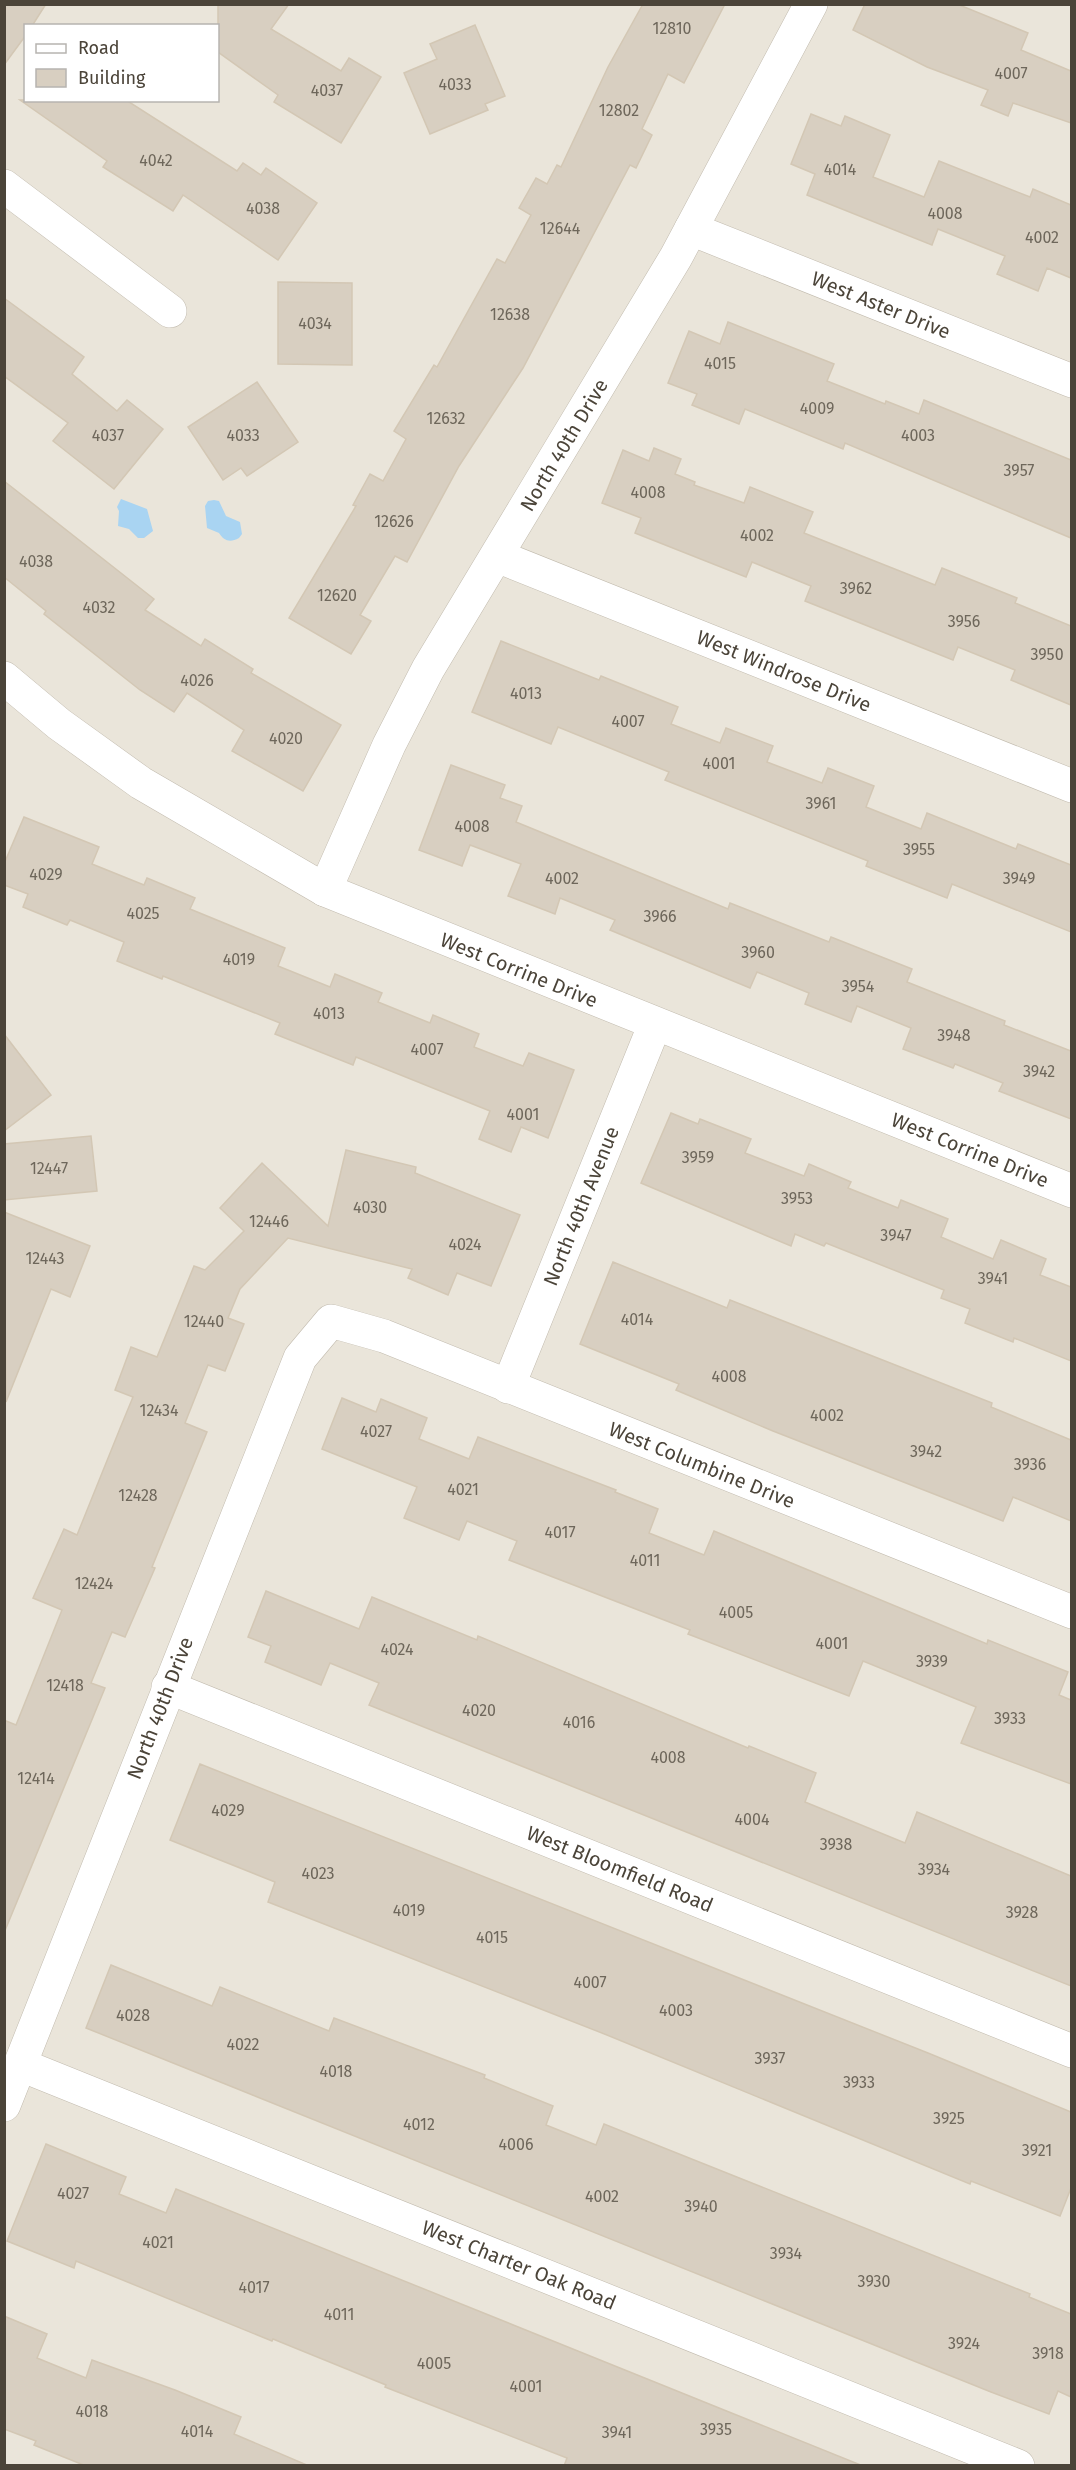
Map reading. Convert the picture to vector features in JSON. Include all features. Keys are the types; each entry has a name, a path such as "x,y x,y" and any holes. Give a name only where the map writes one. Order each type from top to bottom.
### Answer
{"street":[{"name":"North 40th Drive","path":"325,890 389,745 428,669 691,230 811,4"},
{"path":"4,186 170,311"},
{"name":"West Aster Drive","path":"691,230 1071,381"},
{"name":"West Windrose Drive","path":"497,556 1071,786"},
{"name":"West Corrine Drive","path":"4,678 59,724 141,783 325,890 1071,1191"},
{"name":"North 40th Avenue","path":"508,1387 654,1024"},
{"name":"North 40th Drive","path":"4,2105 300,1358 331,1321"},
{"name":"West Columbine Drive","path":"331,1321 384,1336 1071,1612"},
{"name":"West Bloomfield Road","path":"168,1687 1071,2051"},
{"name":"West Charter Oak Road","path":"21,2065 1018,2466"}],"shaded area":[{"path":"5,5 1071,5 1071,2465 5,2466"}],"water":[{"path":"121,499 147,509 153,531 144,538 138,538 129,529 118,526 117,507"},
{"path":"208,501 219,501 226,516 240,522 242,534 239,538 228,540 207,528 205,506"}],"building":[{"path":"4,4 46,4 33,24 24,24 24,38 4,65"},
{"path":"218,4 289,4 271,29 341,71 349,58 381,77 341,143 274,102 278,95 219,53"},
{"path":"643,4 725,4 684,83 668,74 642,129 652,135 636,168 630,165 523,368 459,466 407,562 395,556 360,615 371,621 351,654 289,618 356,506 353,505 370,474 383,481 406,439 394,431 434,365 437,367 497,259 505,263 531,215 519,208 536,178 547,184 557,165 561,167 608,67"},
{"path":"865,4 957,4 1028,33 1021,50 1071,71 1071,123 1013,103 1008,116 981,105 988,90 927,67 853,30"},
{"path":"475,25 505,96 485,104 488,110 430,134 404,73 437,59 430,44"},
{"path":"20,100 24,102 129,102 237,171 243,163 261,175 266,168 317,203 278,260 183,195 173,211 103,167 107,161"},
{"path":"811,114 841,126 845,116 890,135 873,177 924,197 939,161 1030,197 1033,189 1071,205 1071,278 1047,268 1038,291 997,274 1005,256 938,229 932,245 807,195 815,174 791,164"},
{"path":"278,282 352,283 352,365 278,364"},
{"path":"4,298 84,357 72,374 117,411 127,400 163,429 114,489 53,441 68,423 4,376"},
{"path":"728,322 834,364 827,381 885,404 886,401 919,414 924,400 1071,460 1071,538 845,443 843,449 745,409 739,424 692,405 697,394 668,383 689,331 720,344"},
{"path":"257,382 298,442 247,476 241,468 223,480 188,427"},
{"path":"654,448 681,459 675,474 695,482 694,485 744,503 750,487 813,512 804,533 935,585 942,568 1017,598 1015,603 1071,626 1071,705 1011,680 1015,670 958,647 953,660 805,601 811,586 752,562 746,577 635,533 641,518 602,503 623,450 649,461"},
{"path":"4,481 154,599 145,610 201,646 205,639 253,669 251,673 341,725 303,791 232,751 244,730 187,693 174,712 140,690 44,614 46,611 4,577"},
{"path":"501,641 599,680 601,676 678,707 671,724 720,743 726,728 773,746 767,762 822,783 828,768 874,786 866,807 921,829 927,813 1016,849 1018,844 1071,865 1071,932 952,884 947,898 866,866 868,861 665,780 669,772 558,727 551,744 472,712"},
{"path":"451,765 505,785 500,798 522,806 516,822 728,909 730,903 829,942 831,937 912,969 907,982 1005,1021 1004,1025 1071,1051 1071,1119 999,1091 1003,1083 955,1064 953,1068 903,1049 911,1028 857,1006 851,1022 805,1004 809,993 757,972 750,988 610,930 615,920 560,898 555,914 508,896 521,864 470,845 462,866 419,850"},
{"path":"24,817 99,847 92,864 144,885 147,878 195,898 190,909 285,948 278,966 330,987 335,974 382,993 378,1002 430,1023 433,1015 479,1034 474,1047 523,1066 529,1053 574,1070 548,1138 521,1127 511,1152 479,1139 490,1111 356,1057 353,1065 275,1034 280,1023 163,976 162,979 117,961 124,942 70,920 67,925 23,907 28,894 4,885 4,864"},
{"path":"4,1034 51,1095 4,1131"},
{"path":"671,1113 698,1124 700,1119 751,1139 745,1153 804,1176 809,1164 851,1182 848,1188 898,1208 901,1200 948,1219 941,1237 993,1259 1001,1240 1046,1259 1040,1275 1071,1287 1071,1361 1014,1338 1013,1342 965,1323 970,1309 941,1298 944,1290 826,1243 824,1246 795,1234 791,1246 641,1183"},
{"path":"91,1136 97,1191 4,1200 4,1144"},
{"path":"346,1150 416,1167 415,1173 520,1215 491,1286 457,1273 448,1295 408,1278 412,1269 288,1238 240,1289 228,1318 244,1324 225,1371 208,1365 185,1423 207,1432 152,1567 155,1568 125,1637 112,1632 91,1683 105,1688 4,1933 4,1720 16,1725 62,1610 33,1598 64,1529 77,1535 133,1397 115,1390 131,1347 157,1357 194,1266 205,1270 244,1231 220,1208 262,1163 328,1226"},
{"path":"4,1212 90,1246 70,1297 51,1289 6,1402"},
{"path":"613,1262 727,1308 730,1300 992,1403 991,1407 1071,1440 1071,1521 1013,1497 1003,1521 773,1431 676,1390 679,1384 580,1344"},
{"path":"342,1398 376,1412 381,1399 427,1418 419,1439 469,1459 478,1437 616,1490 615,1492 658,1509 649,1533 704,1555 714,1531 987,1644 988,1640 1068,1672 1059,1695 1071,1700 1071,1784 961,1743 976,1707 863,1661 849,1696 688,1634 690,1630 509,1560 517,1541 467,1521 459,1540 404,1518 417,1487 322,1449"},
{"path":"266,1591 359,1629 372,1597 477,1640 478,1636 748,1748 749,1746 816,1773 805,1802 905,1843 917,1812 1071,1876 1071,1986 369,1705 379,1683 330,1663 321,1685 265,1662 271,1646 248,1637"},
{"path":"200,1764 1071,2112 1071,2188 1060,2216 971,2181 970,2184 607,2035 268,1902 275,1882 170,1840"},
{"path":"111,1965 212,2006 220,1987 329,2031 334,2018 485,2075 484,2078 553,2106 546,2125 596,2145 604,2124 1030,2294 1029,2297 1071,2314 1071,2397 1058,2391 1049,2414 86,2028"},
{"path":"46,2144 126,2177 119,2194 166,2213 176,2189 863,2466 564,2466 567,2458 385,2387 386,2385 273,2339 272,2341 76,2261 74,2268 7,2241"},
{"path":"4,2316 47,2334 37,2358 86,2378 92,2360 175,2390 241,2417 234,2434 309,2466 86,2466 34,2445 36,2441 4,2429"}]}
